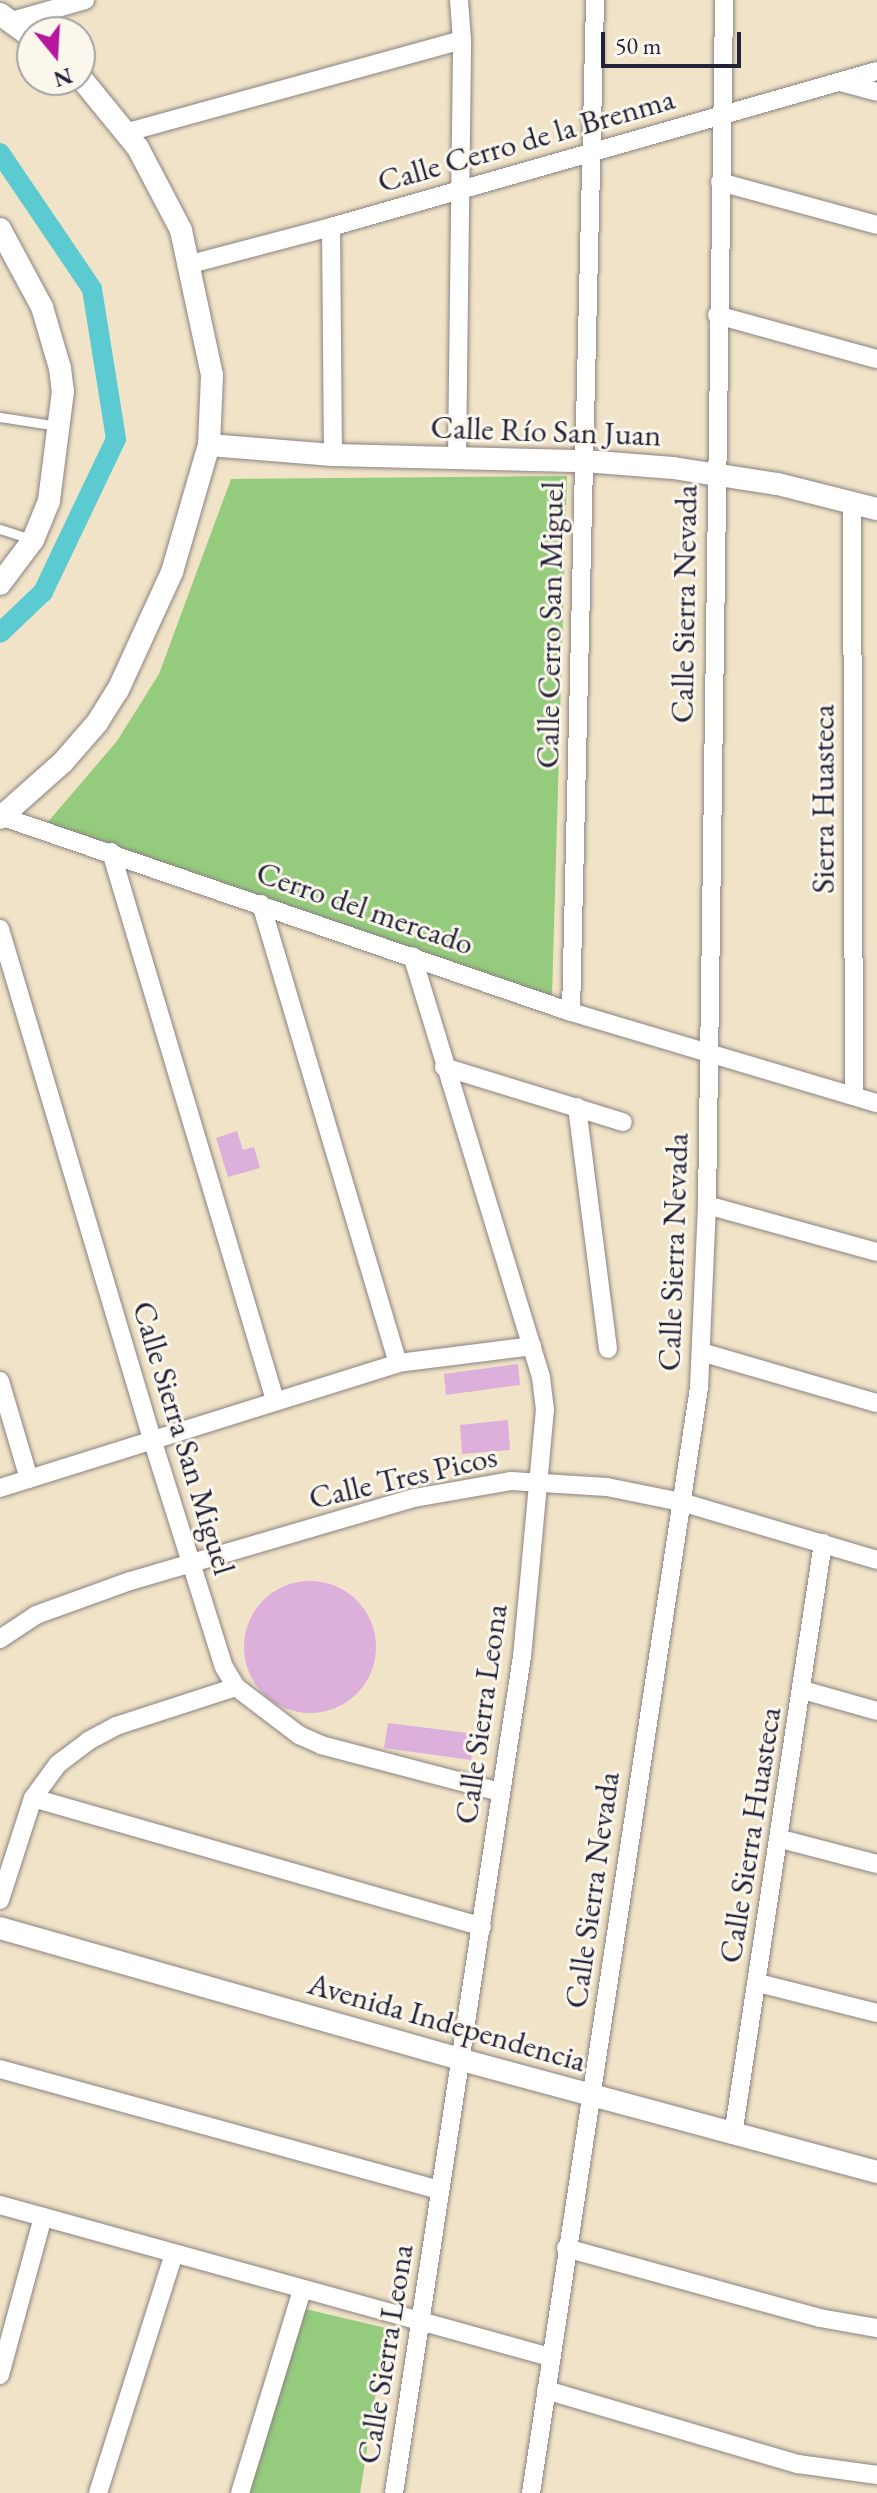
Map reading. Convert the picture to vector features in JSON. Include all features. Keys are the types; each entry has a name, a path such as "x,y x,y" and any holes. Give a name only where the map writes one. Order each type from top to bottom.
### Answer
{"street":[{"path":"6,17 85,0"},
{"path":"457,458 462,40 459,0"},
{"name":"Calle Cerro San Miguel","path":"571,1012 595,0"},
{"name":"Calle Sierra Nevada","path":"531,2493 699,1388 707,1205 717,315 724,0"},
{"path":"128,132 462,40"},
{"name":"Calle Cerro de la Brenma","path":"191,264 877,71"},
{"path":"840,82 877,92"},
{"path":"2,818 63,762 97,723 118,690 172,572 209,445 212,375 191,264 167,198 128,132 96,95"},
{"path":"720,182 877,225"},
{"path":"331,227 333,455"},
{"path":"0,229 27,273 56,349 63,391 61,426 49,501 33,540 0,584"},
{"path":"717,315 877,359"},
{"name":"Calle Río San Juan","path":"209,445 333,455 584,461 716,474 778,484 877,509"},
{"name":"Sierra Huasteca","path":"852,502 854,1096"},
{"name":"Cerro del mercado","path":"2,818 111,852 571,1012 877,1103"},
{"path":"111,852 275,1400"},
{"path":"261,904 398,1363"},
{"name":"Calle Sierra San Miguel","path":"0,929 6,972 215,1640 236,1687 299,1735 321,1745 500,1792"},
{"name":"Calle Sierra Leona","path":"394,2493 522,1657 545,1410 541,1377 532,1346 412,956"},
{"path":"444,1067 623,1122"},
{"path":"577,1107 608,1349"},
{"path":"707,1205 877,1252"},
{"path":"0,1488 398,1363 532,1346"},
{"path":"701,1352 877,1403"},
{"path":"0,1381 29,1479"},
{"name":"Calle Tres Picos","path":"0,1639 36,1615 73,1599 414,1498 471,1486 538,1480 607,1487 681,1502 877,1560"},
{"name":"Calle Sierra Huasteca","path":"733,2135 781,1839 823,1543"},
{"path":"0,1900 33,1798 58,1764 88,1741 116,1726 236,1687"},
{"path":"803,1690 877,1711"},
{"path":"33,1798 482,1927"},
{"path":"781,1839 877,1864"},
{"name":"Avenida Independencia","path":"0,1928 462,2060 877,2172"},
{"path":"758,1983 877,2013"},
{"path":"0,2069 440,2190"},
{"path":"0,2205 550,2357"},
{"path":"0,2375 43,2217"},
{"path":"566,2248 820,2318 877,2328"},
{"path":"98,2493 174,2254"},
{"path":"240,2493 302,2290"},
{"path":"546,2390 798,2464 877,2475"}],"lane":[{"path":"0,417 61,426"},
{"path":"0,529 33,540"}],"green space":[{"path":"567,476 552,996 47,823 117,741 159,674 231,479"},
{"path":"301,2308 386,2328 360,2493 247,2493"}],"building":[{"path":"237,1131 243,1150 254,1147 260,1168 228,1177 216,1138"},
{"path":"518,1364 520,1385 446,1395 444,1374"},
{"path":"508,1420 510,1450 462,1454 460,1425"},
{"path":"310,1581 335,1586 357,1600 371,1622 376,1647 371,1672 357,1694 335,1708 310,1713 285,1708 263,1694 249,1672 244,1647 249,1622 263,1600 285,1586"},
{"path":"388,1723 475,1734 471,1760 384,1748"}],"waterway":[{"path":"0,153 92,289 116,439 43,592 0,633"}]}
